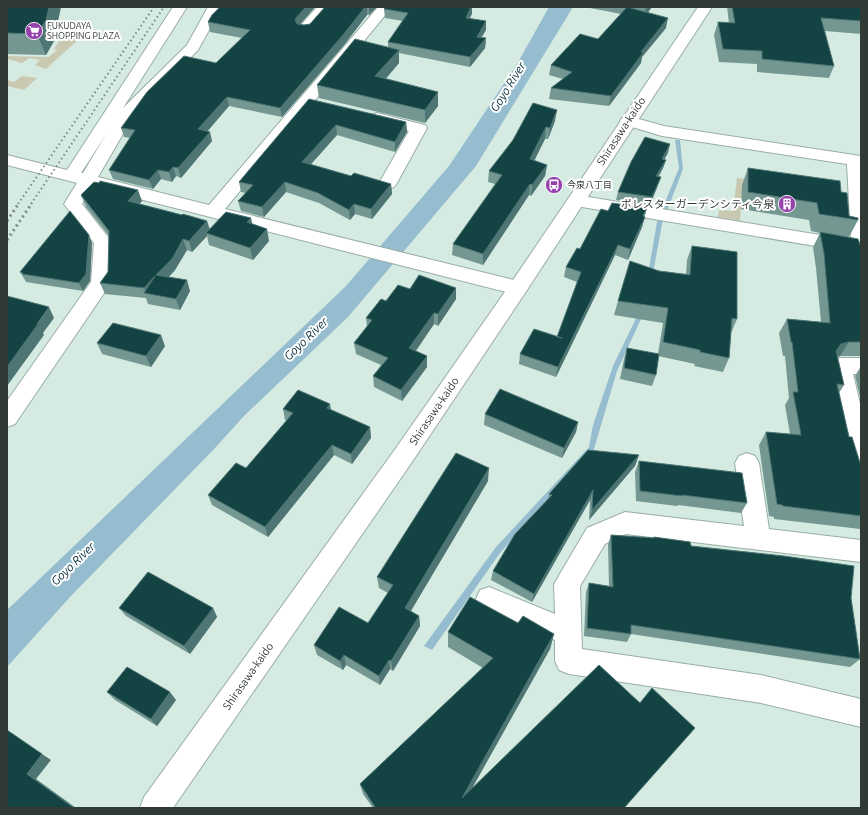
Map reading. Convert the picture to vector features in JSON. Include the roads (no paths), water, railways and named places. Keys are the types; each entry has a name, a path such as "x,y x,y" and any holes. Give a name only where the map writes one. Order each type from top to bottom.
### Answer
{"street":[{"path":"70,176 180,7"},
{"path":"7,418 101,283 102,242 73,204 127,113 193,47 213,10 217,7"},
{"path":"305,29 325,7"},
{"path":"213,210 313,103 385,7"},
{"name":"Shirasawa-kaido","path":"155,808 404,455 518,288 705,7"},
{"path":"358,114 419,128 388,183"},
{"path":"576,201 860,252 858,160 662,131 628,121"},
{"path":"7,160 213,210 518,288"},
{"path":"861,366 840,366 857,425 861,455"},
{"path":"747,463 758,539"},
{"path":"861,551 625,523 596,536 567,584 569,661 761,689 861,713"},
{"path":"489,599 569,633"}],"water":[{"name":"Goyo River","path":"549,7 573,7 476,166 348,317 244,416 215,448 70,597 7,667 7,610 346,286 449,166 517,64"},
{"path":"675,140 680,140 683,169 662,224 647,306 617,371 594,449 500,553 432,650 424,646 496,547 589,447 593,425 613,366 643,304 657,222 679,168"}],"railway":[{"path":"18,204 154,7"},
{"path":"31,204 164,7"},
{"path":"7,221 19,203"},
{"path":"7,240 32,203"}],"place":[{"name":"FUKUDAYA SHOPPING PLAZA","path":"34,31"},
{"name":"今泉八丁目","path":"554,185"},
{"name":"ポレスターガーデンシティ今泉","path":"787,204"}]}
